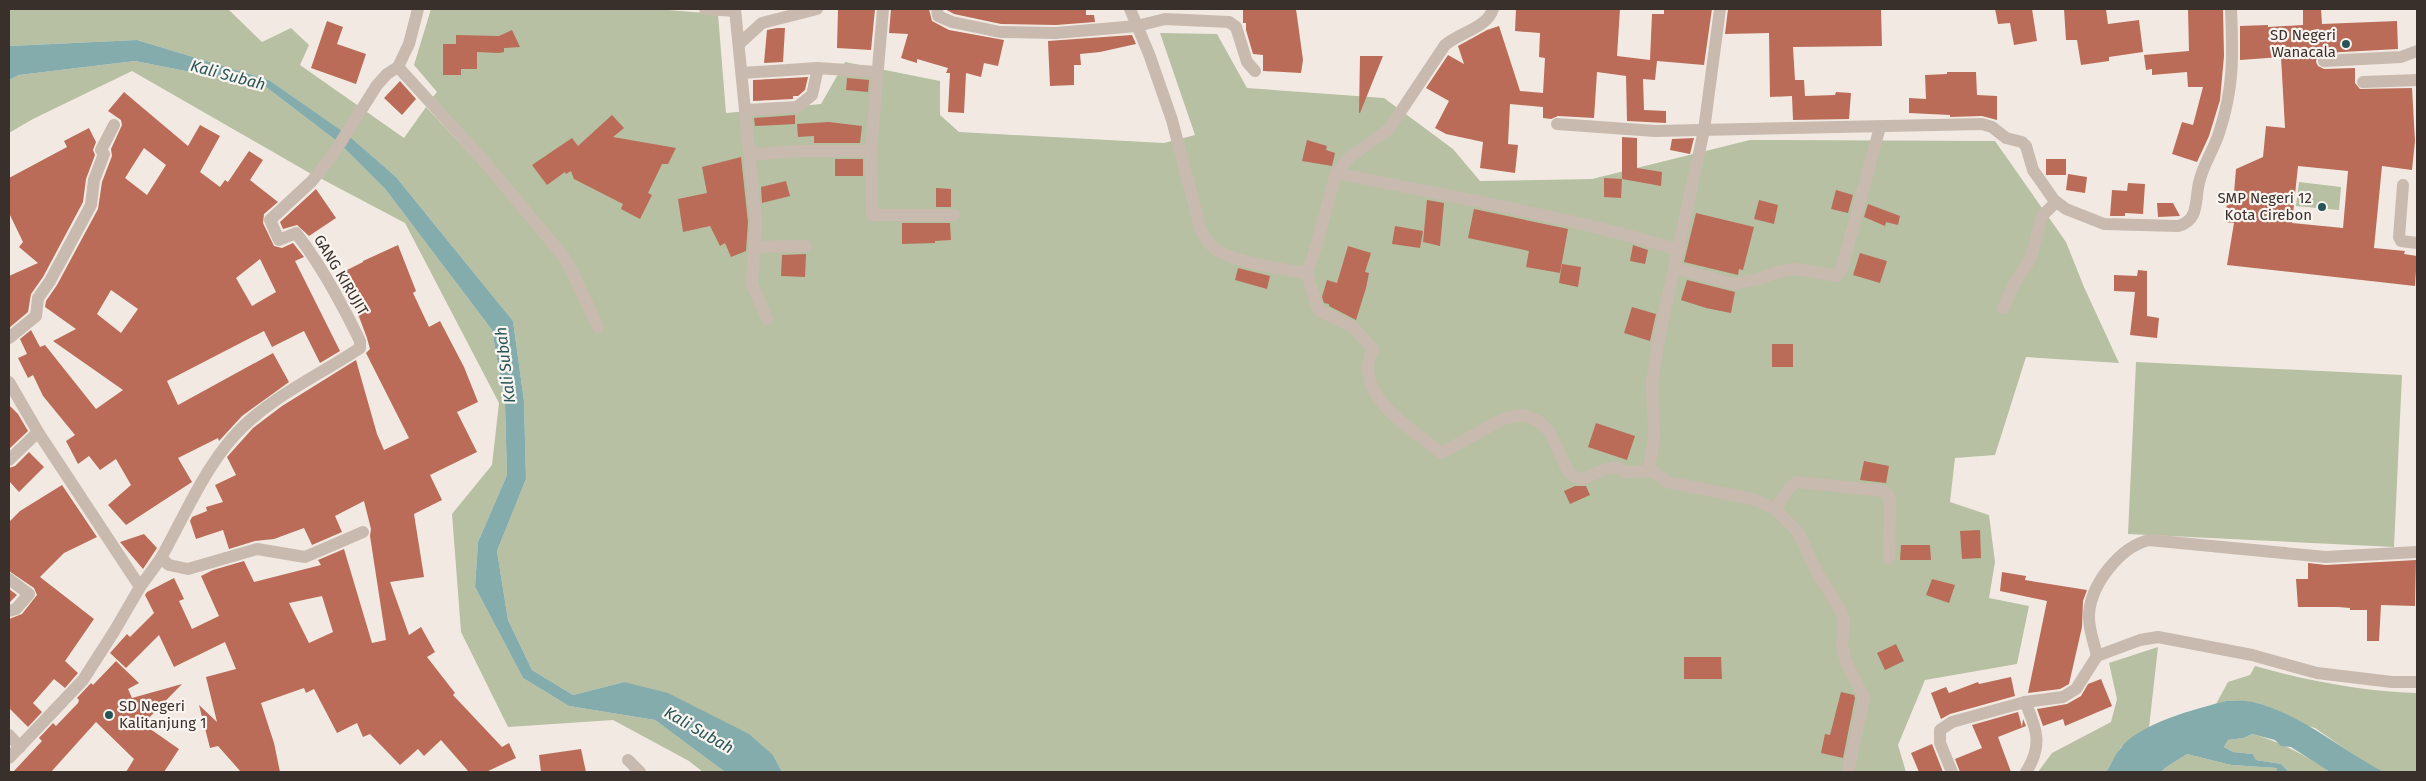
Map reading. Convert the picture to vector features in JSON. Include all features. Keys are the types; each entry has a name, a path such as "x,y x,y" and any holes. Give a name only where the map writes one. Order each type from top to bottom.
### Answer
{"street":[{"path":"418,9 409,44 398,66 484,161 563,256 598,327"},
{"path":"705,9 735,10 756,222 752,284 767,319"},
{"path":"739,44 762,23 816,9"},
{"path":"883,9 871,151 872,216 954,215"},
{"path":"937,9 938,16 952,22 1000,32 1056,33 1137,26 1165,19 1229,22 1236,27 1247,62 1255,71"},
{"path":"1130,9 1166,101 1201,231 1207,241 1223,254 1282,270 1307,273"},
{"path":"1493,9 1487,20 1445,45 1389,129 1350,157 1336,173 1307,273 1317,307 1320,311 1353,327 1373,349 1367,361 1368,374 1375,395 1394,417 1441,453 1505,418 1523,415 1538,421 1549,431 1568,471 1575,477 1582,479 1608,468 1618,468 1627,472 1651,471 1667,482 1753,499 1775,509 1798,532 1818,574 1841,611 1844,621 1842,646 1846,662 1864,697 1848,772"},
{"path":"1651,471 1649,468 1654,439 1652,382 1665,307 1704,130 1720,9"},
{"path":"1557,124 1655,131 1982,124 1992,127 2006,138 2018,140 2026,146 2033,170 2056,202 2066,209 2104,224 2178,226 2186,224 2192,219 2200,179 2219,134 2233,73 2231,9"},
{"path":"2324,60 2401,57 2417,51"},
{"name":"GANG KIRUJIT","path":"162,558 201,485 235,435 256,416 304,381 360,348 360,342 328,282 297,235 279,240 270,223 273,215 306,187 334,153 376,85 398,66"},
{"path":"742,73 818,68 878,72"},
{"path":"746,110 797,108 812,96 818,68"},
{"path":"2364,82 2417,80"},
{"path":"9,338 36,316 38,298 82,227 91,205 94,180 104,154 101,150 114,125"},
{"path":"1675,268 1734,284 1758,280 1781,271 1796,269 1838,276 1842,268 1880,126"},
{"path":"750,152 760,154 797,151 871,151"},
{"path":"1336,173 1532,213 1634,236 1679,250"},
{"path":"2403,186 2399,237 2401,242 2417,243"},
{"path":"2003,308 2015,282 2031,258 2042,216 2056,202"},
{"path":"755,246 806,246"},
{"path":"9,382 38,432 140,587"},
{"path":"9,460 38,432"},
{"path":"1775,509 1790,487 1797,482 1884,490 1889,496 1890,504 1889,558"},
{"path":"9,758 83,680 140,587 162,558 169,565 188,569 257,549 305,557 363,532"},
{"path":"2097,656 2089,627 2092,596 2103,578 2122,556 2140,542 2149,540 2326,557 2417,552"},
{"path":"9,579 29,594 16,609 9,611"},
{"path":"1952,772 1940,743 1940,730 1952,722 2025,702 2063,697 2076,688 2097,656 2140,640 2158,637 2252,655 2317,674 2392,682 2417,682"},
{"path":"2025,702 2035,726 2037,752 2026,772"},
{"path":"9,735 20,747"},
{"path":"628,760 640,772"}],"green space":[{"path":"9,9 228,9 262,42 291,28 309,45 300,65 360,107 344,133 269,80 137,40 9,46"},
{"path":"431,9 655,9 718,14 726,113 821,104 845,62 940,81 940,115 959,132 1164,143 1195,135 1160,33 1217,34 1247,88 1384,98 1453,149 1480,181 1592,179 1750,140 1995,141 2066,242 2084,287 2119,363 2026,357 1995,455 1955,458 1950,502 1989,515 1995,562 1989,598 2029,606 2017,664 1925,680 1898,745 1906,772 782,772 773,755 624,682 573,695 532,670 508,620 497,551 526,479 524,401 513,321 396,177 349,136 364,110 404,138 426,107 574,265 432,98 437,92 414,65"},
{"path":"135,61 266,87 338,142 313,175 132,71 33,119 9,133 9,80 19,75"},
{"path":"342,146 386,190 492,330 505,405 507,475 478,542 475,587 523,678 569,706 655,720 725,772 703,772 689,761 613,720 508,727 461,632 452,514 492,465 499,403 405,223 318,177"},
{"path":"2299,182 2341,187 2339,210 2296,206"},
{"path":"2136,362 2402,375 2394,547 2128,534"},
{"path":"2158,647 2149,728 2121,747 2106,772 2038,772 2052,753 2111,722 2117,699 2109,663"},
{"path":"2255,666 2335,684 2417,693 2417,772 2384,772 2364,762 2315,728 2226,701 2216,704 2228,682 2250,675"},
{"path":"2252,734 2292,750 2330,772 2289,772 2281,764 2256,760 2253,754 2233,752 2224,747 2228,740 2244,738"},
{"path":"2187,754 2231,765 2277,768 2277,772 2161,772"}],"water":[{"name":"Kali Subah","path":"137,40 269,80 349,136 396,177 513,321 524,401 526,479 497,551 508,620 532,670 573,695 624,682 668,693 749,734 773,755 782,772 725,772 655,720 569,706 523,678 475,587 478,542 507,475 505,405 492,330 386,190 338,142 266,87 135,61 19,75 9,80 9,46"},
{"path":"2226,701 2252,702 2288,715 2384,772 2330,772 2291,747 2281,746 2275,740 2252,734 2244,738 2228,740 2224,747 2233,752 2253,754 2256,760 2281,764 2289,772 2277,772 2277,768 2231,765 2187,754 2161,772 2106,772 2120,749 2140,732 2169,718"}],"building":[{"path":"838,9 875,9 871,50 837,48"},
{"path":"891,9 929,9 932,21 949,30 1004,40 998,66 984,63 981,77 966,73 964,113 948,112 950,73 946,73 948,68 917,59 917,63 901,58 908,34 889,33"},
{"path":"945,9 1086,9 1086,15 1094,15 1095,22 1056,25 1001,24 954,14"},
{"path":"1296,9 1303,60 1301,73 1263,71 1263,55 1253,54 1246,30 1246,23 1243,23 1243,10"},
{"path":"1516,9 1620,9 1617,56 1650,60 1652,14 1664,14 1664,9 1712,9 1704,65 1657,61 1655,80 1643,79 1644,110 1666,111 1666,123 1627,121 1626,76 1597,72 1594,118 1558,116 1551,119 1543,118 1543,107 1510,104 1508,144 1518,145 1515,173 1480,168 1483,142 1446,134 1435,128 1449,101 1426,88 1448,55 1464,64 1458,46 1487,30 1499,26 1520,91 1543,93 1545,58 1539,57 1540,33 1515,31"},
{"path":"1728,9 1881,9 1882,46 1793,47 1795,80 1804,80 1805,96 1835,95 1836,92 1851,93 1849,119 1793,120 1792,96 1770,97 1769,33 1725,34"},
{"path":"1995,9 2032,9 2037,41 2014,45 2010,23 1998,24"},
{"path":"2064,9 2106,9 2108,24 2139,20 2143,52 2109,57 2109,61 2081,65 2077,40 2066,40"},
{"path":"2188,9 2223,9 2224,56 2220,100 2209,136 2197,162 2172,154 2182,122 2193,125 2203,87 2188,87 2187,72 2152,75 2152,69 2146,70 2144,55 2189,51"},
{"name":"SMP Negeri 12 Kota Cirebon","path":"2303,9 2321,9 2322,24 2397,21 2398,49 2324,53 2317,57 2316,62 2318,66 2324,69 2355,68 2355,83 2360,89 2412,88 2415,141 2412,170 2382,166 2374,248 2405,251 2404,254 2417,256 2415,286 2227,265 2234,223 2225,222 2228,192 2234,193 2236,169 2263,157 2266,126 2285,128 2281,57 2240,60 2240,26 2303,25","holes":["2298,166 2348,171 2343,228 2292,223"]},
{"path":"327,21 343,27 337,44 366,54 356,84 311,68"},
{"path":"785,28 783,62 764,63 767,30"},
{"path":"512,30 520,47 504,48 504,52 499,53 477,52 477,69 461,69 461,75 443,75 443,44 456,44 456,35 499,36"},
{"path":"1132,35 1136,44 1100,52 1080,54 1081,65 1074,65 1074,85 1050,86 1048,41"},
{"path":"1360,56 1383,56 1359,113"},
{"path":"1947,72 1976,72 1977,95 1997,96 1997,120 1982,116 1950,117 1950,115 1909,113 1909,98 1926,99 1925,75 1947,74"},
{"path":"808,77 805,90 798,96 793,96 793,99 753,101 753,80"},
{"path":"847,78 869,80 868,92 846,90"},
{"path":"400,81 416,99 402,115 384,98"},
{"path":"124,92 188,146 200,125 220,136 200,172 220,187 225,180 228,182 249,151 263,160 250,180 278,202 264,214 263,223 274,246 282,248 293,243 304,257 295,261 340,351 320,363 304,331 272,347 264,331 167,381 178,405 273,353 289,382 242,416 219,441 218,438 178,458 192,482 126,525 108,505 131,485 116,459 100,470 89,456 78,464 66,441 75,435 43,396 33,375 28,378 18,358 27,354 20,339 31,330 40,347 45,345 96,409 123,390 53,341 76,329 45,307 46,301 57,285 98,209 102,182 112,156 111,149 122,125 121,120 108,111","holes":["144,148 166,165 147,195 125,178","260,259 276,292 252,306 236,278","111,290 138,309 121,333 97,314"]},
{"path":"612,115 624,128 613,137 676,148 668,164 662,164 648,193 652,195 640,219 621,209 623,204 574,179 571,171 566,174 565,172 547,185 532,165 572,138 578,146"},
{"path":"795,115 795,124 755,126 754,118"},
{"path":"829,122 862,126 860,143 814,143 814,136 798,137 797,124"},
{"path":"89,128 96,142 93,150 95,155 86,179 83,202 43,277 31,294 28,312 9,328 9,276 38,263 19,247 23,242 9,213 9,178 67,147 64,141"},
{"path":"1622,137 1637,138 1637,168 1662,172 1661,186 1622,179"},
{"path":"1694,138 1690,154 1670,150 1672,139"},
{"path":"1307,140 1327,146 1326,150 1335,153 1332,166 1302,161"},
{"path":"741,157 748,222 746,251 731,257 725,243 720,246 710,226 683,232 678,199 707,193 702,167"},
{"path":"835,159 863,159 863,176 835,176"},
{"path":"2046,159 2066,159 2066,175 2046,175"},
{"path":"2068,174 2087,177 2085,193 2066,190"},
{"path":"1604,178 1622,179 1621,198 1604,197"},
{"path":"786,181 790,196 762,203 761,187"},
{"path":"2128,183 2145,184 2143,214 2125,213 2125,216 2110,216 2112,190 2127,191"},
{"path":"936,188 951,189 951,207 936,207"},
{"path":"316,189 336,218 309,236 297,225 283,229 280,222"},
{"path":"1836,190 1853,195 1848,213 1831,209"},
{"path":"1427,200 1444,203 1440,246 1423,242"},
{"path":"1759,200 1778,205 1774,224 1754,219"},
{"path":"2157,203 2173,203 2180,216 2158,217"},
{"path":"1868,204 1900,216 1898,225 1886,222 1885,226 1864,217"},
{"path":"1474,209 1568,229 1560,273 1526,267 1529,251 1468,238"},
{"path":"1696,213 1754,227 1743,270 1739,269 1738,275 1684,262"},
{"path":"902,223 950,223 951,240 935,241 935,243 902,244"},
{"path":"1395,226 1423,231 1420,248 1392,244"},
{"path":"398,245 416,291 413,293 429,327 440,321 464,367 478,402 457,412 477,452 430,475 442,500 414,514 424,577 390,582 409,635 421,627 435,652 427,657 455,693 453,695 502,747 509,743 516,758 486,772 469,772 441,740 424,756 418,749 400,765 370,734 363,737 357,723 337,733 314,689 306,693 304,688 261,703 274,743 280,772 241,772 218,746 210,748 199,705 217,722 206,677 236,669 225,642 174,667 159,635 126,668 110,653 127,634 130,637 154,613 145,595 147,592 174,578 184,599 179,601 192,629 219,616 201,576 213,570 244,561 254,582 321,565 318,560 344,549 372,643 386,640 370,536 371,529 364,501 335,516 342,532 312,545 304,528 274,539 255,541 229,549 223,530 196,539 190,521 192,517 207,511 206,507 223,502 215,485 236,475 227,457 253,428 282,406 356,360 377,434 384,450 409,438 366,353 370,349 352,298 348,300 335,276","holes":["322,596 333,632 309,643 289,603"]},
{"path":"1633,245 1648,250 1645,264 1630,261"},
{"path":"1348,246 1371,253 1365,272 1369,273 1366,288 1356,320 1324,303 1322,297 1327,280 1337,283"},
{"path":"1860,253 1887,261 1880,283 1853,275"},
{"path":"806,254 805,277 781,276 782,255"},
{"path":"1562,264 1581,267 1578,287 1559,283"},
{"path":"1238,268 1270,276 1267,289 1235,280"},
{"path":"2138,270 2147,271 2147,316 2159,318 2157,338 2130,335 2135,292 2114,291 2114,275 2137,276"},
{"path":"1687,280 1735,292 1731,313 1681,300"},
{"path":"1632,307 1656,314 1650,341 1624,333"},
{"path":"1772,344 1793,344 1793,367 1772,367"},
{"path":"9,405 18,414 28,431 9,449"},
{"path":"1596,423 1635,436 1627,460 1588,447"},
{"path":"29,452 44,467 19,492 9,481 9,468 15,466"},
{"path":"1864,461 1889,466 1886,483 1860,480"},
{"path":"62,485 97,537 64,553 40,577 94,619 65,661 78,673 65,688 54,679 33,703 42,712 28,727 9,708 9,619 22,614 37,595 34,588 9,571 9,522 20,511"},
{"path":"1575,486 1586,486 1590,495 1570,504 1564,491"},
{"path":"1980,530 1981,558 1962,559 1960,531"},
{"path":"144,534 157,548 143,569 120,542"},
{"path":"1901,545 1930,545 1931,560 1900,560"},
{"path":"2416,560 2415,606 2381,605 2379,641 2367,641 2367,610 2350,610 2350,608 2338,607 2298,607 2296,579 2308,579 2308,563 2326,565"},
{"path":"2002,572 2026,576 2025,580 2087,590 2083,601 2082,627 2069,684 2060,689 2028,693 2047,601 2000,591"},
{"path":"1932,579 1955,585 1949,603 1926,595"},
{"path":"9,589 17,595 9,603"},
{"path":"1896,644 1904,661 1885,670 1877,653"},
{"path":"1684,657 1721,657 1722,679 1684,679"},
{"name":"SD Negeri Kalitanjung 1","path":"116,661 139,683 128,689 132,698 182,684 143,724 179,749 164,772 126,772 134,759 96,722 51,772 13,772 42,741 39,738 53,723 56,726 78,703 79,700 77,698 91,683 93,685"},
{"path":"2011,677 2015,696 1950,714 1941,719 1931,693 1946,687 1949,693 1978,682 1979,684"},
{"path":"2101,679 2112,706 2065,726 2063,719 2043,726 2037,709 2067,704 2081,696 2088,684"},
{"path":"1841,692 1854,695 1855,698 1843,758 1821,753 1825,734 1830,735"},
{"path":"2018,712 2022,727 2023,719 2026,726 1998,737 2011,772 1960,772 1955,759 1982,748 1972,725"},
{"path":"1932,744 1943,772 1919,772 1911,753"},
{"path":"581,749 586,772 541,772 539,755"}],"place":[{"name":"SD Negeri Wanacala","path":"2346,44"},
{"name":"SMP Negeri 12 Kota Cirebon","path":"2322,207"},
{"name":"SD Negeri Kalitanjung 1","path":"109,715"}]}
